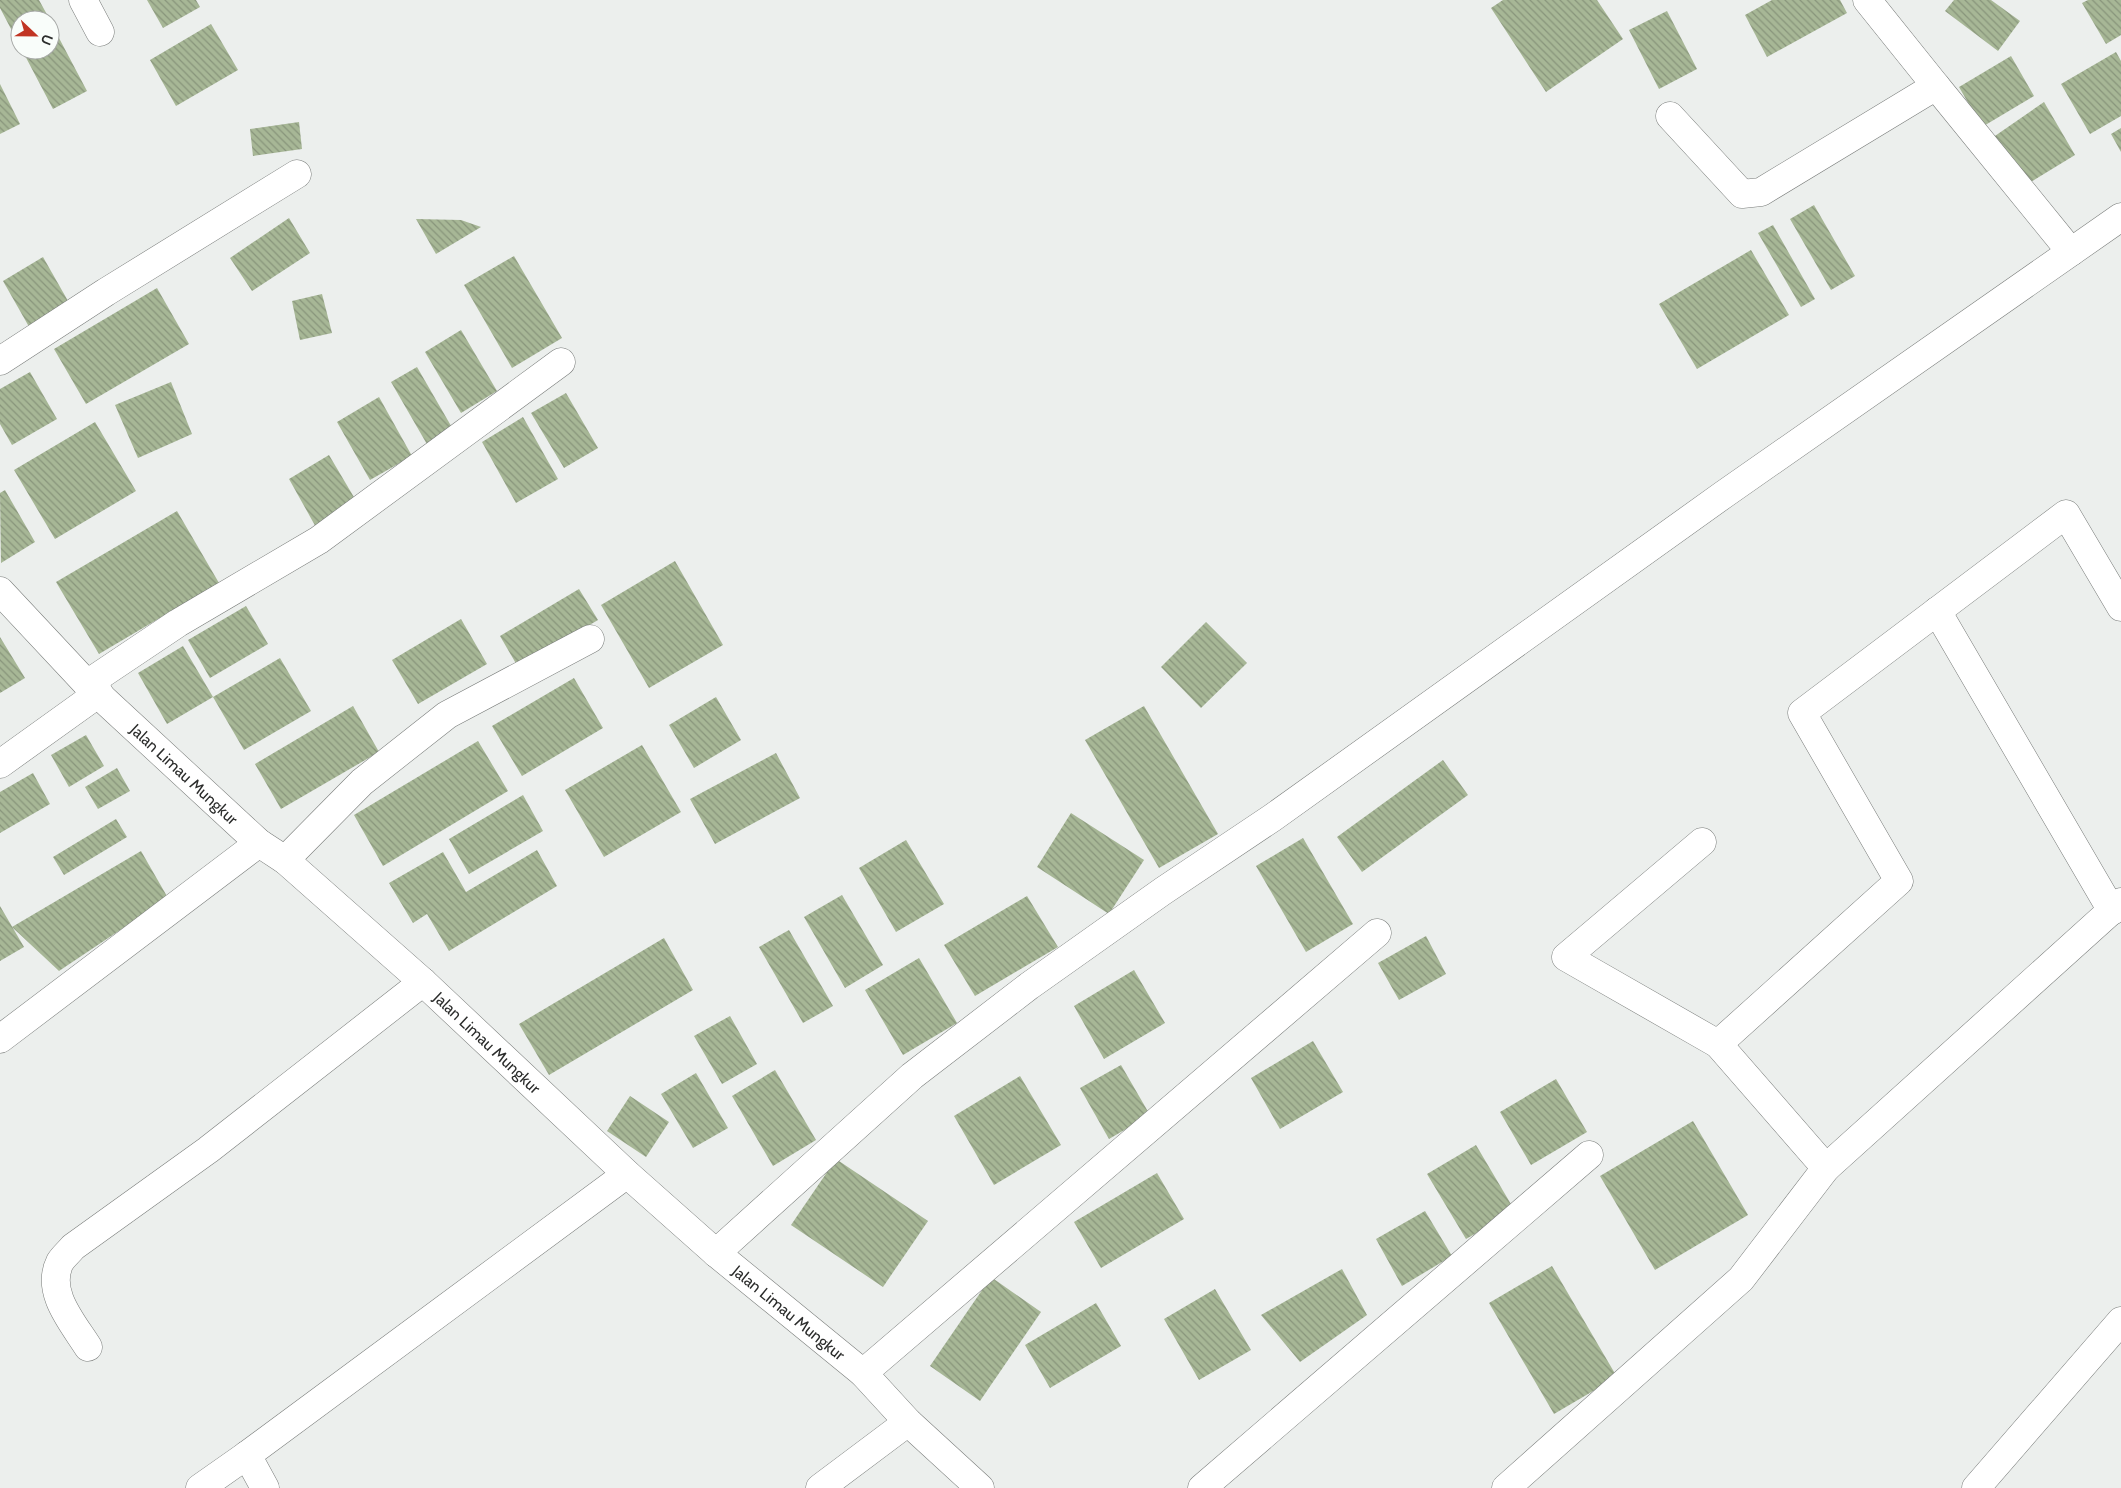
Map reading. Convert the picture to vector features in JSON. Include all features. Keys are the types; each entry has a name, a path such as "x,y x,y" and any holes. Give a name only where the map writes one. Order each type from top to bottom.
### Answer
{"street":[{"path":"83,0 100,32"},
{"path":"1866,0 2071,252"},
{"path":"1670,116 1742,194 1761,192 1936,86"},
{"path":"0,361 106,292 297,174"},
{"path":"716,1253 912,1076 1029,986 1272,818 1715,501 2121,216"},
{"path":"0,764 93,688 178,623 320,540 561,362"},
{"path":"1718,1044 1899,881 1802,713 2066,514 2121,608"},
{"name":"Jalan Limau Mungkur","path":"0,591 93,688 259,843 285,860 424,982 627,1174 716,1253 863,1373 908,1422 980,1488"},
{"path":"1506,1488 1741,1279 1826,1168 2116,907 1937,611"},
{"path":"285,860 362,782 447,716 590,639"},
{"path":"1702,842 1566,957 1718,1044 1826,1168"},
{"path":"0,1039 259,843"},
{"path":"863,1373 1377,933"},
{"path":"88,1347 58,1299 56,1279 60,1262 73,1247 208,1150 424,982"},
{"path":"1202,1488 1589,1155"},
{"path":"200,1488 627,1174"},
{"path":"1976,1488 2121,1322"},
{"path":"820,1488 908,1422"},
{"path":"247,1455 265,1488"}],"building":[{"path":"0,0 39,0 44,10 10,10 10,27 0,8"},
{"path":"147,0 196,0 200,7 163,28"},
{"path":"1503,0 1597,0 1623,39 1546,92 1491,8"},
{"path":"1772,0 1840,0 1847,13 1767,57 1745,15"},
{"path":"1954,0 1991,0 2020,21 1998,51 1945,11"},
{"path":"2088,0 2121,0 2121,35 2106,44 2082,3"},
{"path":"1667,11 1697,69 1659,89 1629,30"},
{"path":"211,24 238,70 176,106 150,60"},
{"path":"60,40 87,91 53,109 27,60 60,60"},
{"path":"2116,52 2121,61 2121,116 2090,134 2061,84"},
{"path":"2011,56 2034,96 1982,127 1959,87"},
{"path":"0,84 20,124 0,134"},
{"path":"2044,102 2075,155 2029,183 1992,138"},
{"path":"299,122 302,149 253,156 250,129"},
{"path":"2121,128 2121,152 2111,134"},
{"path":"1814,205 1855,276 1831,290 1790,219"},
{"path":"289,218 310,253 252,291 230,258"},
{"path":"416,219 461,220 481,227 436,254"},
{"path":"1773,225 1815,299 1801,307 1758,233"},
{"path":"1751,250 1789,315 1697,369 1659,304"},
{"path":"514,256 562,338 512,368 464,285"},
{"path":"43,257 72,308 32,332 3,281"},
{"path":"157,288 189,344 86,404 54,349"},
{"path":"322,294 332,333 300,340 292,301"},
{"path":"461,330 497,391 461,413 425,352"},
{"path":"417,367 454,431 428,446 391,382"},
{"path":"30,372 57,419 12,445 0,424 0,389"},
{"path":"171,382 192,434 138,458 115,405"},
{"path":"566,393 598,448 564,468 531,413"},
{"path":"379,397 412,456 370,480 337,422"},
{"path":"523,417 558,479 516,503 482,442"},
{"path":"95,422 136,491 55,539 14,470"},
{"path":"329,455 358,504 317,529 289,479"},
{"path":"5,490 35,542 1,563 0,493"},
{"path":"177,511 219,583 99,654 56,582"},
{"path":"675,561 723,645 649,688 601,605"},
{"path":"579,589 598,620 518,667 500,636"},
{"path":"246,606 268,644 210,678 188,640"},
{"path":"461,619 487,664 418,704 392,660"},
{"path":"1206,622 1247,663 1201,708 1161,667"},
{"path":"0,637 25,678 0,693"},
{"path":"183,646 213,697 167,724 138,673"},
{"path":"280,658 311,711 244,750 213,697"},
{"path":"574,678 603,728 522,776 492,726"},
{"path":"716,697 741,740 694,768 669,725"},
{"path":"353,706 379,752 281,809 255,764"},
{"path":"1144,706 1218,834 1159,868 1085,740"},
{"path":"86,735 104,766 69,787 51,755"},
{"path":"478,741 508,791 383,866 354,815"},
{"path":"642,745 681,812 604,857 565,790"},
{"path":"776,753 800,798 715,844 690,799"},
{"path":"1443,760 1468,795 1362,872 1337,837"},
{"path":"117,768 130,791 98,809 85,787"},
{"path":"33,773 50,804 0,833 0,792"},
{"path":"523,795 543,831 469,874 449,839"},
{"path":"1071,813 1144,860 1109,914 1037,867"},
{"path":"116,819 127,837 64,875 53,857"},
{"path":"1303,838 1353,924 1306,952 1256,866"},
{"path":"906,840 944,904 896,932 859,868"},
{"path":"537,850 557,886 449,951 427,914 413,923 389,883 443,852 466,892"},
{"path":"141,851 168,898 59,971 12,927"},
{"path":"842,895 883,965 845,988 804,917"},
{"path":"1027,896 1058,947 975,996 944,945"},
{"path":"0,906 24,947 0,961"},
{"path":"789,930 833,1006 803,1023 759,947"},
{"path":"1426,936 1446,974 1399,1000 1378,963"},
{"path":"664,938 693,990 549,1075 519,1024"},
{"path":"919,958 957,1023 903,1055 865,990"},
{"path":"1134,970 1165,1023 1104,1059 1074,1006"},
{"path":"730,1016 757,1064 722,1084 694,1036"},
{"path":"1313,1041 1343,1092 1280,1129 1251,1078"},
{"path":"1121,1065 1150,1115 1109,1139 1080,1088"},
{"path":"775,1070 816,1140 773,1166 732,1096"},
{"path":"696,1073 728,1128 693,1148 661,1094"},
{"path":"1020,1076 1061,1145 994,1185 954,1116"},
{"path":"1556,1079 1587,1132 1531,1165 1500,1112"},
{"path":"630,1096 669,1122 646,1157 607,1131"},
{"path":"1693,1121 1748,1215 1655,1270 1600,1176"},
{"path":"1476,1145 1515,1211 1466,1239 1427,1174"},
{"path":"836,1159 928,1221 883,1287 791,1225"},
{"path":"1157,1173 1184,1219 1101,1268 1074,1222"},
{"path":"1425,1211 1452,1256 1402,1286 1376,1239"},
{"path":"1552,1266 1617,1377 1554,1414 1489,1303"},
{"path":"1342,1269 1367,1315 1300,1362 1261,1315"},
{"path":"991,1277 1041,1312 980,1401 930,1366"},
{"path":"1215,1289 1251,1350 1199,1380 1164,1319"},
{"path":"1096,1303 1121,1346 1050,1388 1025,1345"}]}
